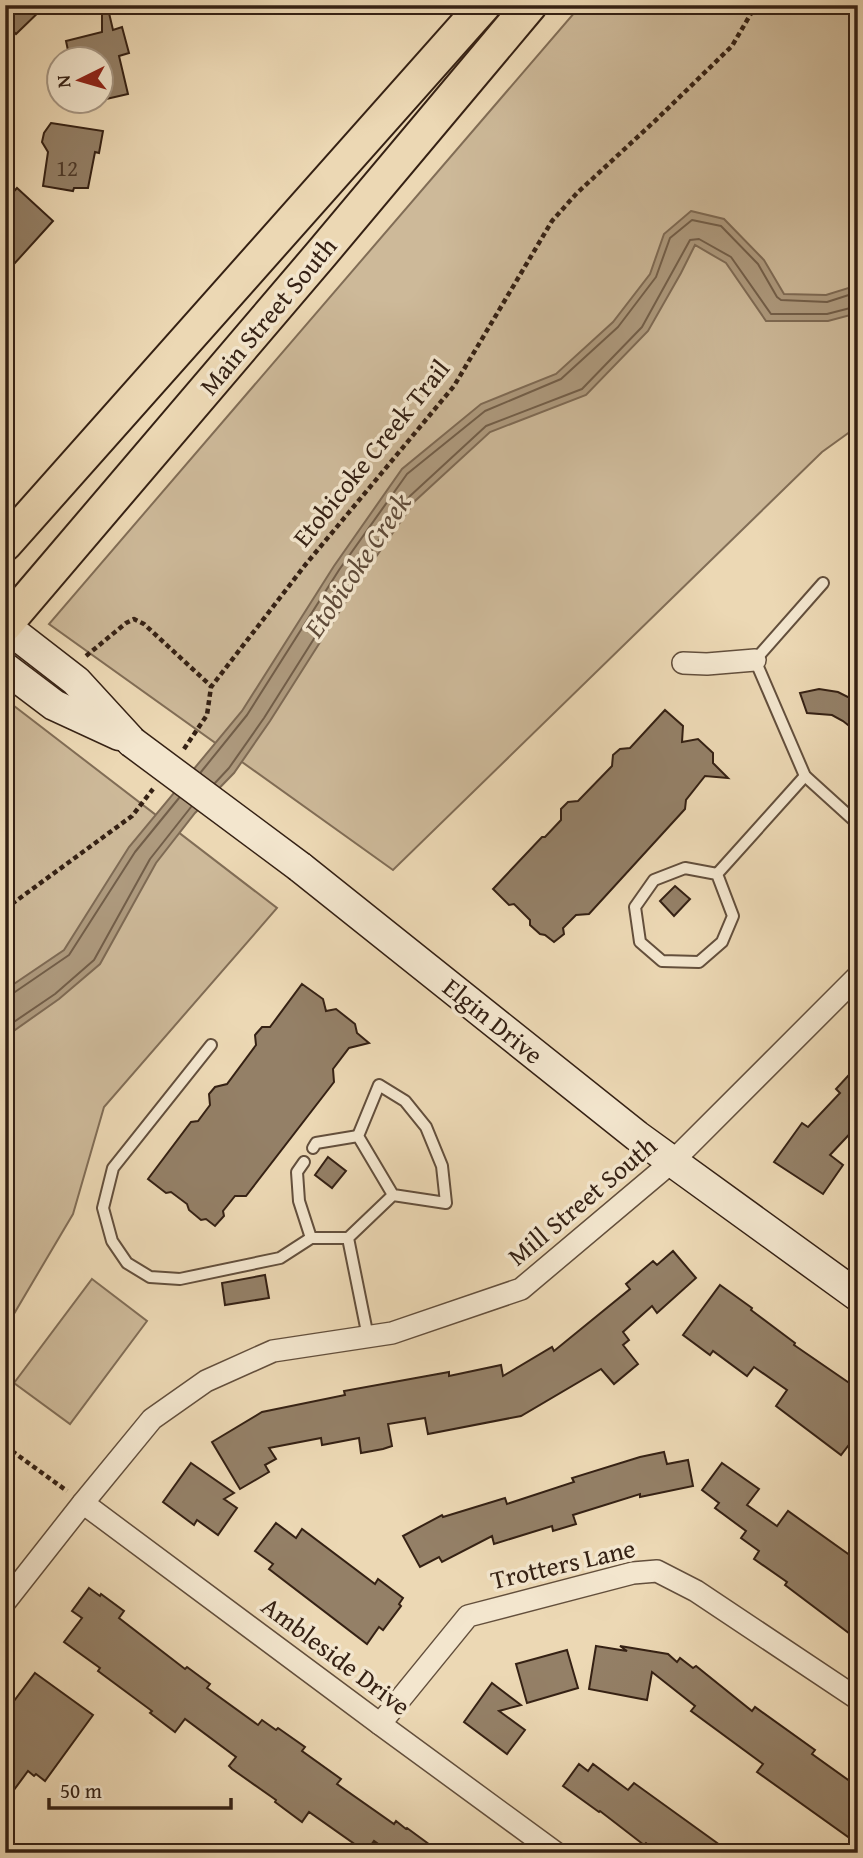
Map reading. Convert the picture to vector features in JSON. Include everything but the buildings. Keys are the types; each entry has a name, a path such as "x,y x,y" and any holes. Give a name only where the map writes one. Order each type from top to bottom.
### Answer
{"main road":[{"name":"Main Street South","path":"5,626 530,5"},
{"name":"Main Street South","path":"5,544 474,9"}],"street":[{"path":"474,9 501,39"},
{"name":"Elgin Drive","path":"5,626 76,681 132,742 300,867 637,1136 858,1296"},
{"path":"683,663 755,660"},
{"name":"Elgin Drive","path":"5,668 54,705 132,742"},
{"name":"Mill Street South","path":"5,1602 152,1419 206,1381 273,1351 392,1333 521,1289 673,1161 858,976"},
{"name":"Ambleside Drive","path":"83,1503 556,1853"},
{"name":"Trotters Lane","path":"380,1724 468,1616 633,1573 657,1571 696,1591 858,1699"}],"lane":[{"path":"823,583 755,660 805,776 858,824"},
{"path":"717,874 805,776"},
{"path":"685,868 717,874 733,916 722,942 699,962 662,961 640,942 635,907 654,880 685,868"},
{"path":"211,1045 113,1168 103,1208 112,1241 127,1263 150,1276 180,1279 280,1258 311,1238 348,1238 393,1195"},
{"path":"358,1136 379,1085 405,1101 426,1127 442,1166 446,1203 393,1195"},
{"path":"313,1148 316,1143 358,1136"},
{"path":"358,1136 393,1195"},
{"path":"304,1163 297,1172 299,1201 311,1238"},
{"path":"348,1238 368,1337"}],"path":[{"name":"Etobicoke Creek Trail","path":"182,751 207,715 211,687 306,564 454,386 552,220 732,46 756,5"},
{"path":"80,661 134,619 144,624 211,687"},
{"path":"5,909 132,816 157,784"},
{"path":"5,1446 83,1503"}],"shaded area":[{"path":"581,5 858,5 858,426 822,452 393,870 49,624"},
{"path":"5,699 277,908 104,1107 73,1214 5,1329"},
{"path":"92,1279 147,1321 70,1424 14,1383"}],"water":[{"name":"Etobicoke Creek","path":"691,211 724,219 764,260 784,294 826,295 858,285 858,313 828,321 766,321 726,263 695,245 648,331 586,395 490,432 415,501 357,584 234,773 195,813 156,863 100,964 59,999 5,1037 5,990 64,950 129,847 242,711 334,566 402,469 481,404 556,374 613,322 650,274 664,234"}]}
